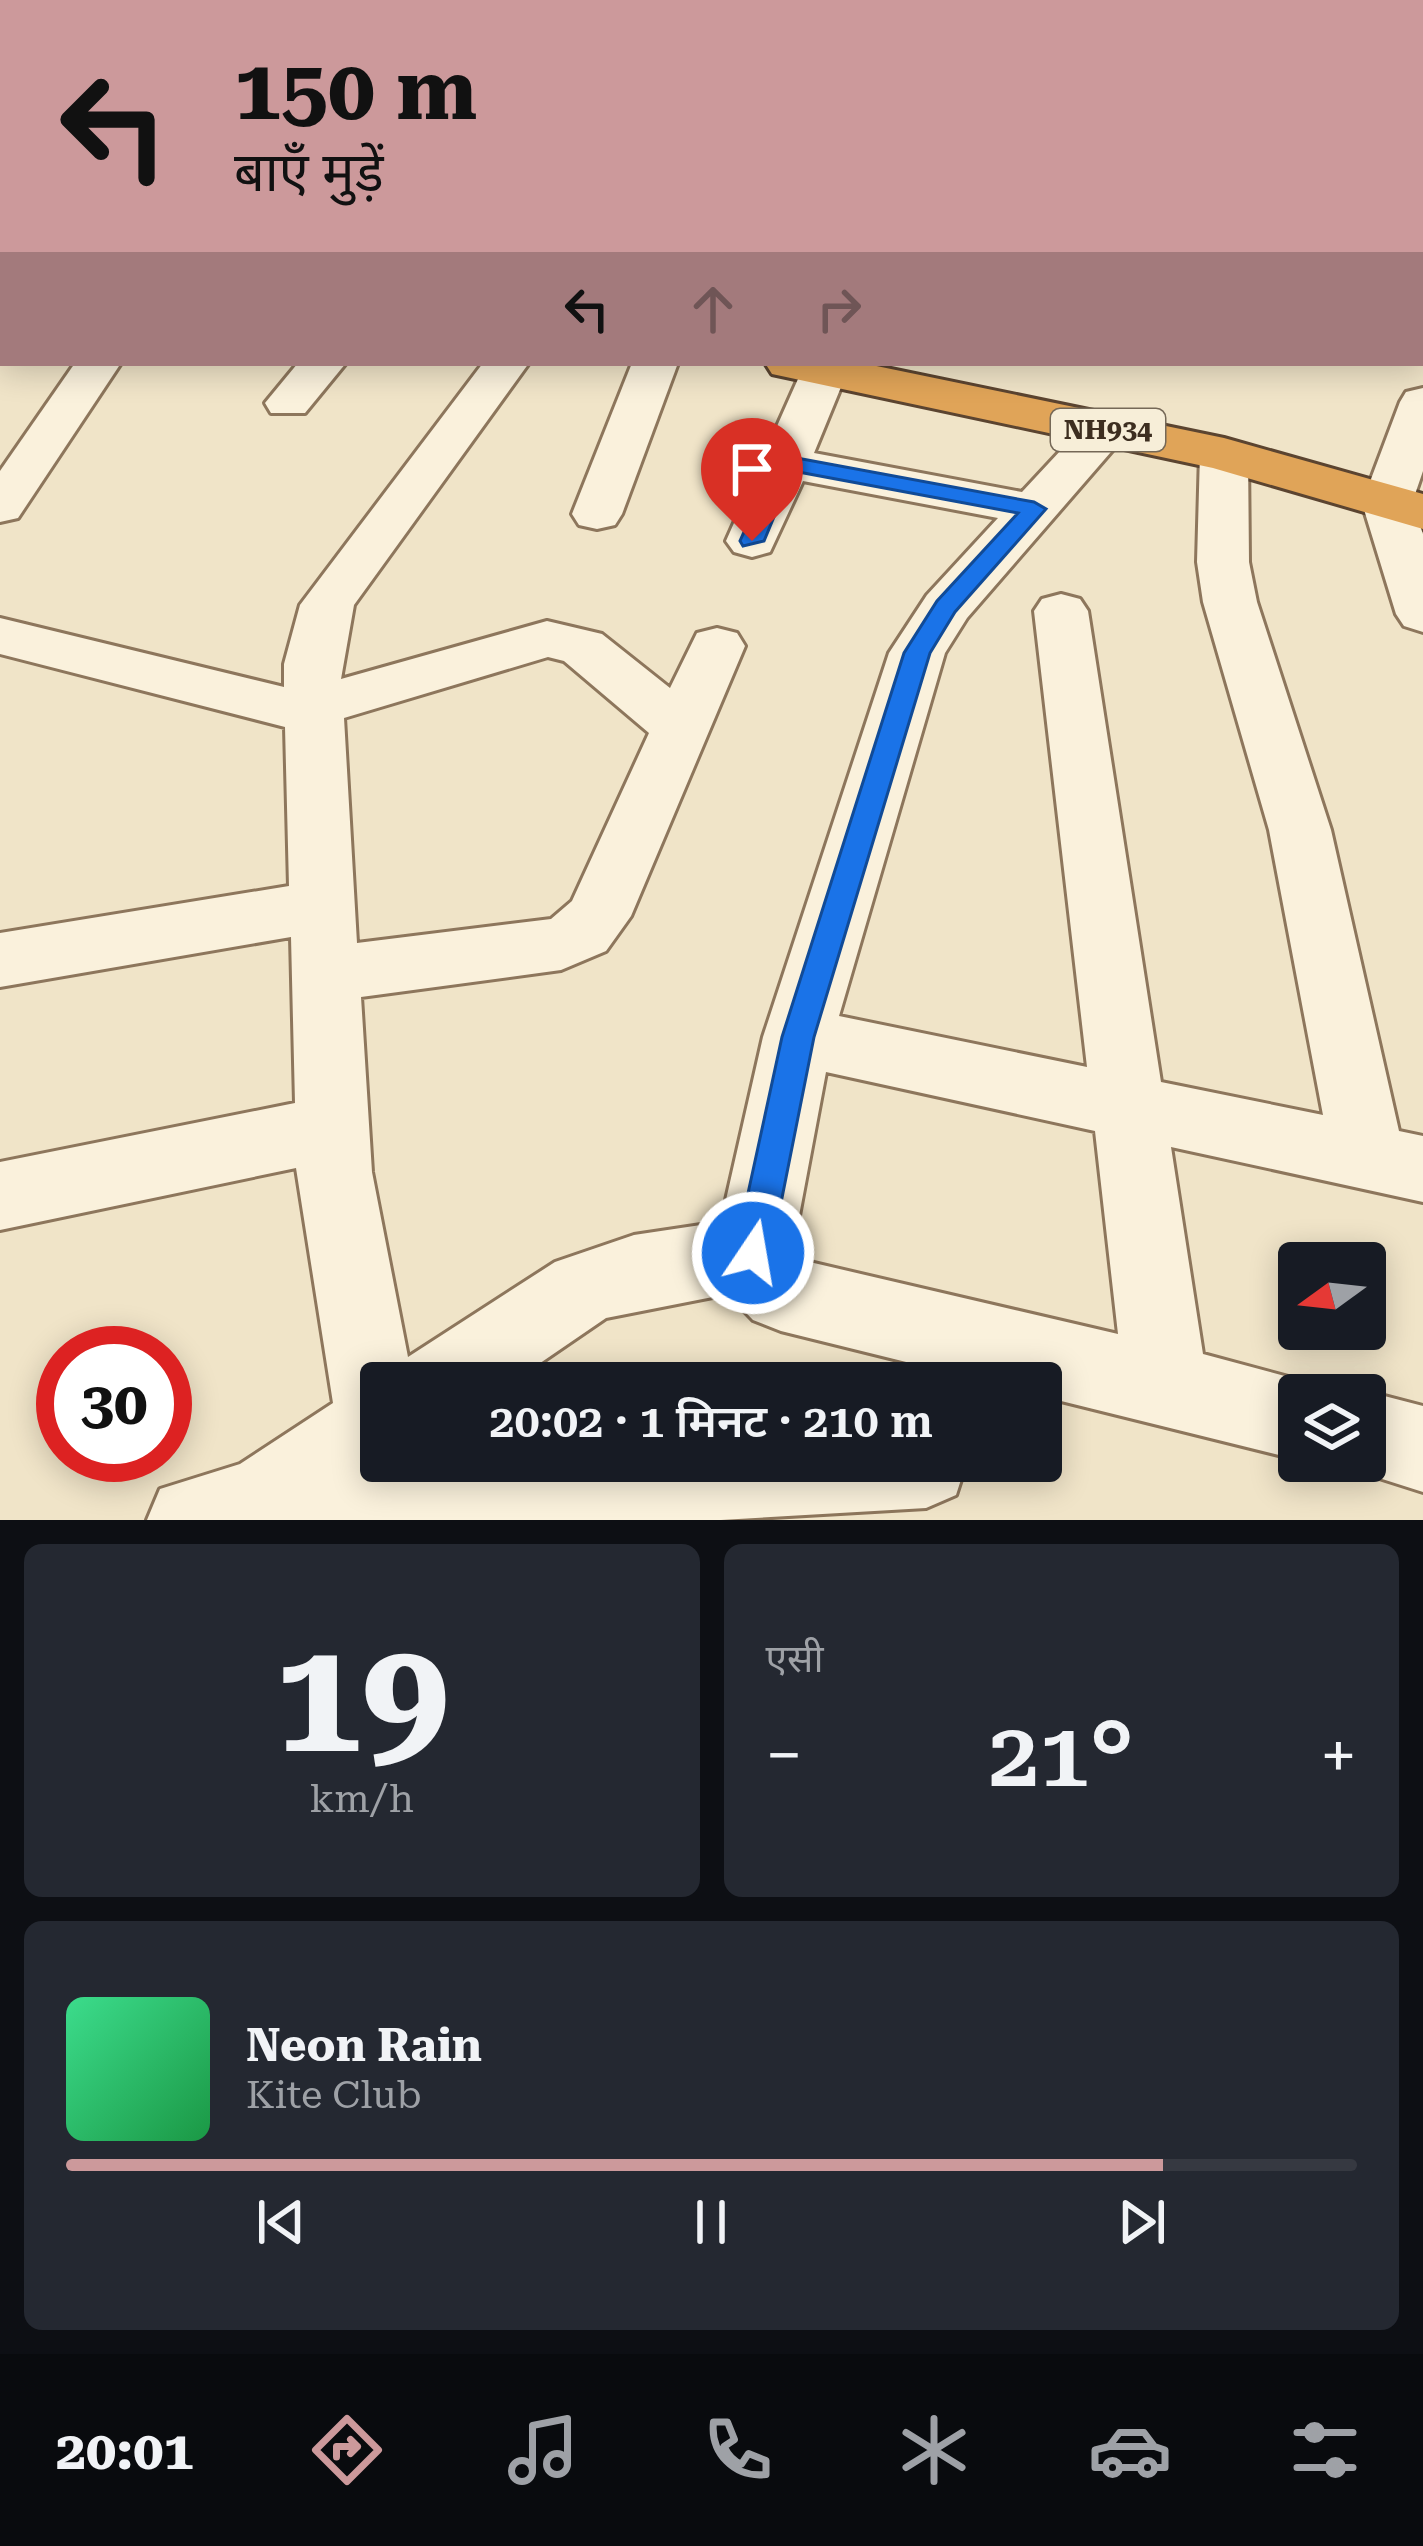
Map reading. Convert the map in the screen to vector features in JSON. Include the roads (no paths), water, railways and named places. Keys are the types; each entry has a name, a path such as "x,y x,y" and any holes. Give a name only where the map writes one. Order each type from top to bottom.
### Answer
{"highway":[{"name":"NH934","path":"808,367 1224,454 1405,508"}],"street":[{"path":"0,507 96,366"},
{"path":"288,403 320,366"},
{"path":"387,1362 334,1172 312,664 327,605 504,366"},
{"path":"597,514 654,366"},
{"path":"752,541 786,463 808,367"},
{"path":"1423,402 1405,508 1423,614"},
{"path":"1106,430 946,607 917,653 798,1037 753,1253 760,1276 781,1292 1278,1413"},
{"path":"798,1037 1395,1164 1229,602 1222,562 1224,454"},
{"path":"786,463 1034,509"},
{"path":"1061,611 1166,1385"},
{"path":"0,637 314,710 547,639 582,647 681,728"},
{"path":"326,974 561,944 583,933 598,916 717,646"},
{"path":"0,960 323,906"},
{"path":"0,1196 332,1128"},
{"path":"471,1362 583,1288 608,1278 753,1253"},
{"path":"224,1512 360,1432"},
{"path":"1386,1439 1423,1449"},
{"path":"224,1512 672,1482"}]}
